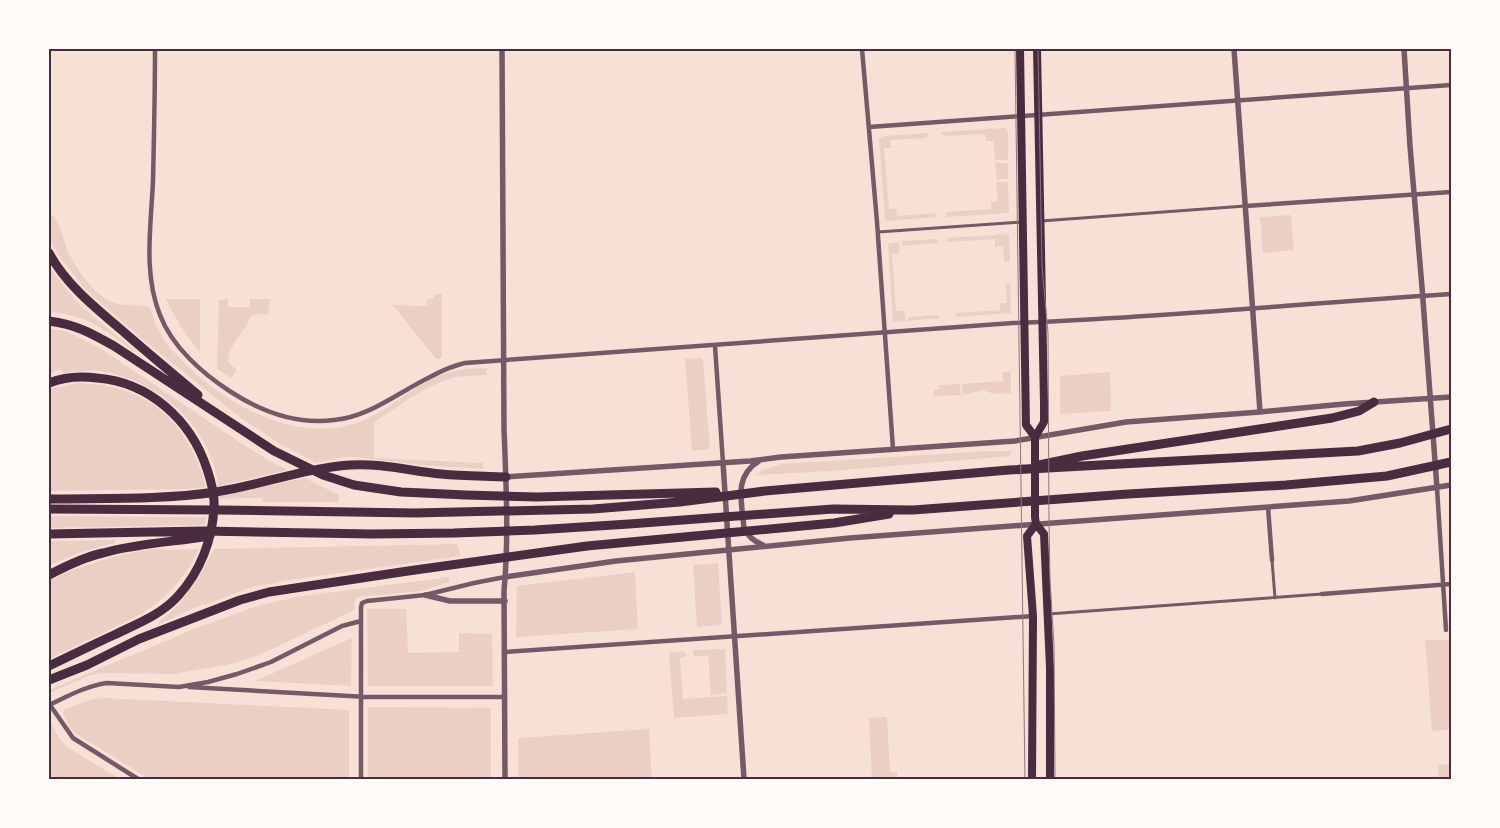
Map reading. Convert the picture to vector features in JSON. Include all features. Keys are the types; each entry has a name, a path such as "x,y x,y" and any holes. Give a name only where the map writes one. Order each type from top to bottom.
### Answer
{"highway":[{"path":"49,253 54,263 72,285 95,308 228,421"},
{"path":"49,321 66,323 86,330 114,346 274,451 323,475 354,485 401,492 466,496 536,497 765,490 1009,470 1358,451 1400,443 1451,429"},
{"path":"49,383 82,376 110,379 133,386 153,397 173,413 191,433 204,458 212,482 214,505 209,542 203,558 191,580 177,597 166,607 144,621 49,666"},
{"path":"1009,470 1082,456 1332,418 1358,411 1374,402"},
{"path":"49,534 203,534 230,532 454,533 629,524 833,509 913,510 1286,485 1386,476 1451,462"},
{"path":"49,499 205,494 328,468 351,465 368,465 506,480"},
{"path":"49,509 424,513 593,509 680,502 765,490"},
{"path":"49,680 87,665 139,639 240,600 269,592 587,546 834,523 913,510"},
{"path":"49,575 70,564 102,553 203,534"}],"main road":[{"path":"1020,49 1026,425 1035,437"},
{"path":"1037,49 1044,422 1035,437 1036,521 1044,534 1050,668 1050,779"},
{"path":"1032,779 1033,616 1027,536 1036,521"}],"street":[{"path":"155,49 154,157 149,263 151,283 160,317 172,337 189,357 227,389 266,411 306,421 337,420 361,414 456,365 884,332 1253,309 1451,294"},
{"path":"502,49 506,480 504,601 505,779"},
{"path":"862,49 878,232 893,449"},
{"path":"1234,49 1260,412"},
{"path":"1404,49 1446,630"},
{"path":"869,127 1451,84"},
{"path":"1041,221 1451,192"},
{"path":"878,232 1023,222"},
{"path":"714,346 744,779"},
{"path":"506,480 1015,440 1126,422 1451,397"},
{"path":"761,460 751,467 743,477 741,486 744,528 748,536 765,546"},
{"path":"361,779 360,607 366,601 425,596 505,577 616,560 1036,521 1057,522 1349,501 1451,485"},
{"path":"1268,508 1276,598"},
{"path":"1048,614 1451,584"},
{"path":"425,596 450,601 504,601"},
{"path":"505,652 1033,616"},
{"path":"179,687 208,682 271,662 342,626 360,621"},
{"path":"138,779 73,738 49,705 87,687 107,683 361,697 505,697"}],"shaded area":[{"path":"1005,128 1008,133 1008,160 995,160 993,141 986,141 985,134 945,136 942,134 942,132"},
{"path":"928,133 926,138 891,140 891,148 884,148 889,209 896,209 897,216 933,213 937,217 886,221 879,138"},
{"path":"995,163 1008,163 1008,179 997,180"},
{"path":"996,182 1008,182 1009,213 946,217 946,212 991,209 991,202 998,201"},
{"path":"49,213 56,220 73,261 82,275 100,295 107,300 122,305 149,307 165,341 191,370 239,404 265,417 293,426 321,429 349,425 376,414 423,383 439,376 464,370 489,368 486,371 487,375 456,377 434,385 413,396 374,422 374,458 483,463 483,469 421,465 354,457 344,457 316,463 280,444 241,418 142,339 86,290 62,260 49,238"},
{"path":"1291,215 1294,250 1263,253 1260,217"},
{"path":"1009,234 1010,261 1004,262 1003,247 995,247 995,239 947,242 947,238"},
{"path":"938,239 938,243 902,246 902,241"},
{"path":"900,242 899,253 892,254 896,311 904,311 906,321 895,322 893,321 888,244"},
{"path":"49,266 83,308 136,351 92,323 73,316 49,312"},
{"path":"1006,284 1010,284 1011,313 955,317 957,313 1000,310 1000,303 1007,303"},
{"path":"435,294 442,294 442,358 436,359 391,305 427,306 427,299 434,299"},
{"path":"166,299 200,299 200,352 181,327"},
{"path":"228,299 228,307 250,307 250,299 270,299 268,315 258,314 252,316 230,350 228,361 237,370 231,378 217,369 219,300"},
{"path":"938,315 940,318 908,321 908,317"},
{"path":"49,329 66,331 100,348 250,449 288,470 218,486 216,471 206,445 183,414 153,390 135,381 98,371 63,373 60,369 49,374"},
{"path":"702,358 710,449 692,451 685,359"},
{"path":"1011,371 1011,393 994,394 982,390 963,395 962,384 1003,381 1003,372"},
{"path":"1110,372 1111,411 1060,414 1060,376"},
{"path":"79,383 104,385 125,391 145,399 162,411 188,443 206,487 187,489 49,491 49,389"},
{"path":"960,384 961,395 934,396 934,390 939,389 939,385"},
{"path":"1011,451 1011,456 831,471 756,475 780,464"},
{"path":"305,478 339,495 338,502 263,502 262,498 206,499"},
{"path":"49,516 206,517 205,525 49,528"},
{"path":"115,540 115,543 81,552 49,565 49,541"},
{"path":"457,544 461,556 290,580 248,588 205,605 203,604 157,625 175,609 188,592 202,572 214,549"},
{"path":"160,548 163,550 199,549 188,569 175,586 151,607 141,614 49,659 49,580 103,560"},
{"path":"718,563 722,625 697,627 693,565"},
{"path":"635,572 638,629 516,637 517,586"},
{"path":"449,577 449,582 421,591 358,597 354,602 355,610 257,656 231,664 174,674 103,673 91,675 49,693 49,690 194,629 257,606 296,597"},
{"path":"367,609 406,609 408,653 459,652 459,633 492,634 493,686 368,686"},
{"path":"352,638 351,686 255,681"},
{"path":"1425,640 1451,640 1451,729 1432,731"},
{"path":"725,649 727,693 711,695 708,656 694,656 693,650"},
{"path":"684,651 686,657 680,658 683,699 727,696 728,714 674,718 669,653"},
{"path":"93,699 349,710 349,779 149,779 70,728 63,713 65,709"},
{"path":"368,707 491,708 491,779 368,779"},
{"path":"887,717 890,772 897,772 897,777 872,778 869,718"},
{"path":"49,719 60,739 67,747 120,779 49,779"},
{"path":"649,729 652,779 518,779 518,738"},
{"path":"1451,764 1451,779 1438,779 1438,765"}],"tram line":[{"path":"1015,49 1025,779"},
{"path":"1038,49 1042,266 1048,333 1049,522 1054,644 1055,779"}]}
